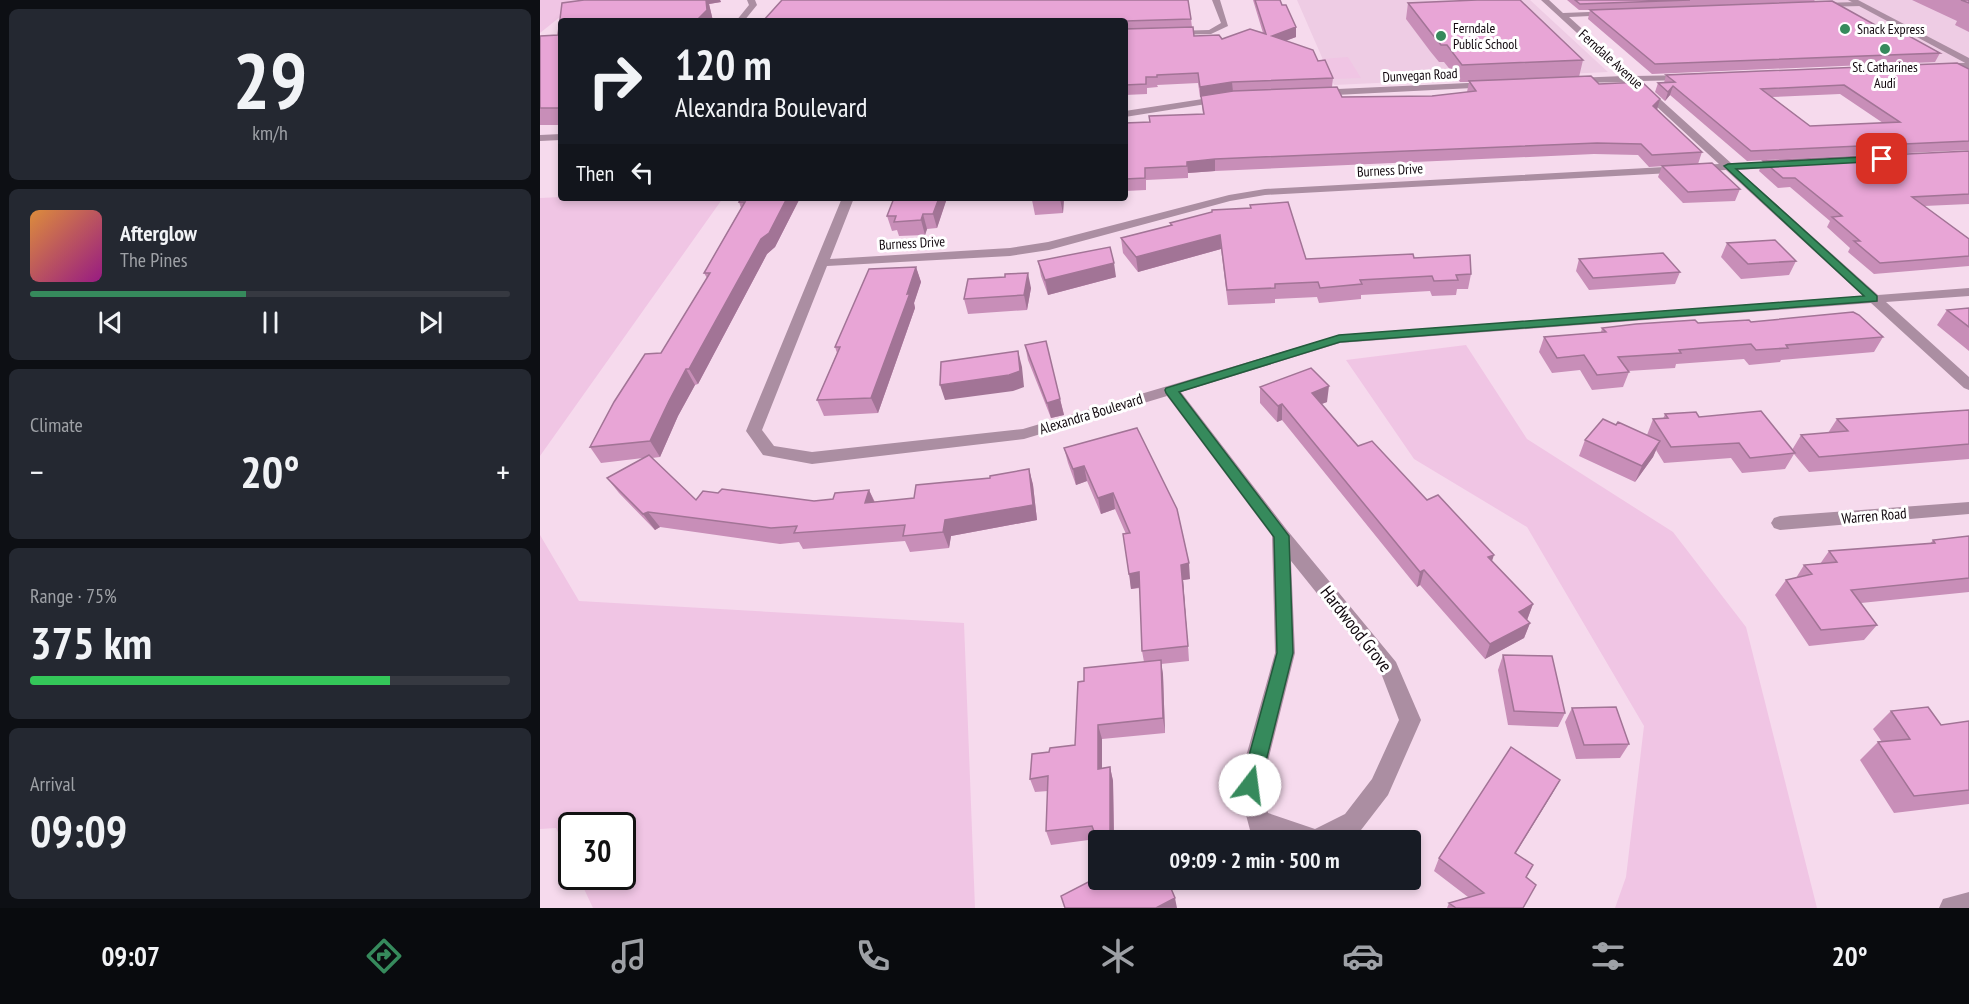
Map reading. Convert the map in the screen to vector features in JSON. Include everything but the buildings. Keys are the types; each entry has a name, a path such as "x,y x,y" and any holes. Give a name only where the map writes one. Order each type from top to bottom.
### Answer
{"street":[{"path":"742,18 753,5 751,0"},
{"path":"1161,34 1211,32 1225,24 1216,0"},
{"name":"Ferndale Avenue","path":"1545,0 1969,385"},
{"path":"1812,5 1855,2 1969,64"},
{"path":"1562,15 1621,13"},
{"path":"1927,67 1969,64"},
{"path":"1561,82 1691,76"},
{"name":"Dunvegan Road","path":"1303,94 1502,85"},
{"path":"1128,114 1233,97"},
{"path":"540,138 558,137"},
{"name":"Burness Drive","path":"821,263 1010,252 1049,246 1229,198 1266,192 1797,163"},
{"name":"Alexandra Boulevard","path":"847,201 754,431 769,450 812,458 1024,435 1339,339 1969,292"},
{"name":"Hardwood Grove","path":"1171,390 1281,536 1389,668 1410,720 1380,787 1353,822 1337,830"},
{"name":"Warren Road","path":"1780,523 1969,508"},
{"name":"Hardwood Grove","path":"1281,536 1285,653 1250,785 1258,822 1284,830"},
{"path":"1952,908 1969,906"}],"shaded area":[{"path":"540,0 581,0 558,18 540,33"},
{"name":"Ferndale Public School","path":"1297,0 1530,0 1608,72 1334,85"},
{"path":"1761,0 1969,0 1969,113 1935,109"},
{"path":"1348,57 1361,78 1334,79 1322,59"},
{"path":"558,197 558,201 721,201 540,456 540,198"},
{"path":"1466,345 1527,439 1673,532 1746,627 1817,908 1615,908 1626,877 1644,726 1527,527 1414,459 1346,360"},
{"path":"540,535 579,601 964,623 975,908 593,908 585,890 636,890 636,812 558,812 558,832 556,828 540,829"}],"place":[{"name":"Snack Express","path":"1845,29"},
{"name":"Ferndale Public School","path":"1441,36"},
{"name":"St. Catharines Audi","path":"1885,49"}],"route":[{"path":"1250,785 1285,653 1281,536 1171,390 1339,339 1873,298 1728,166 1882,159"}]}
